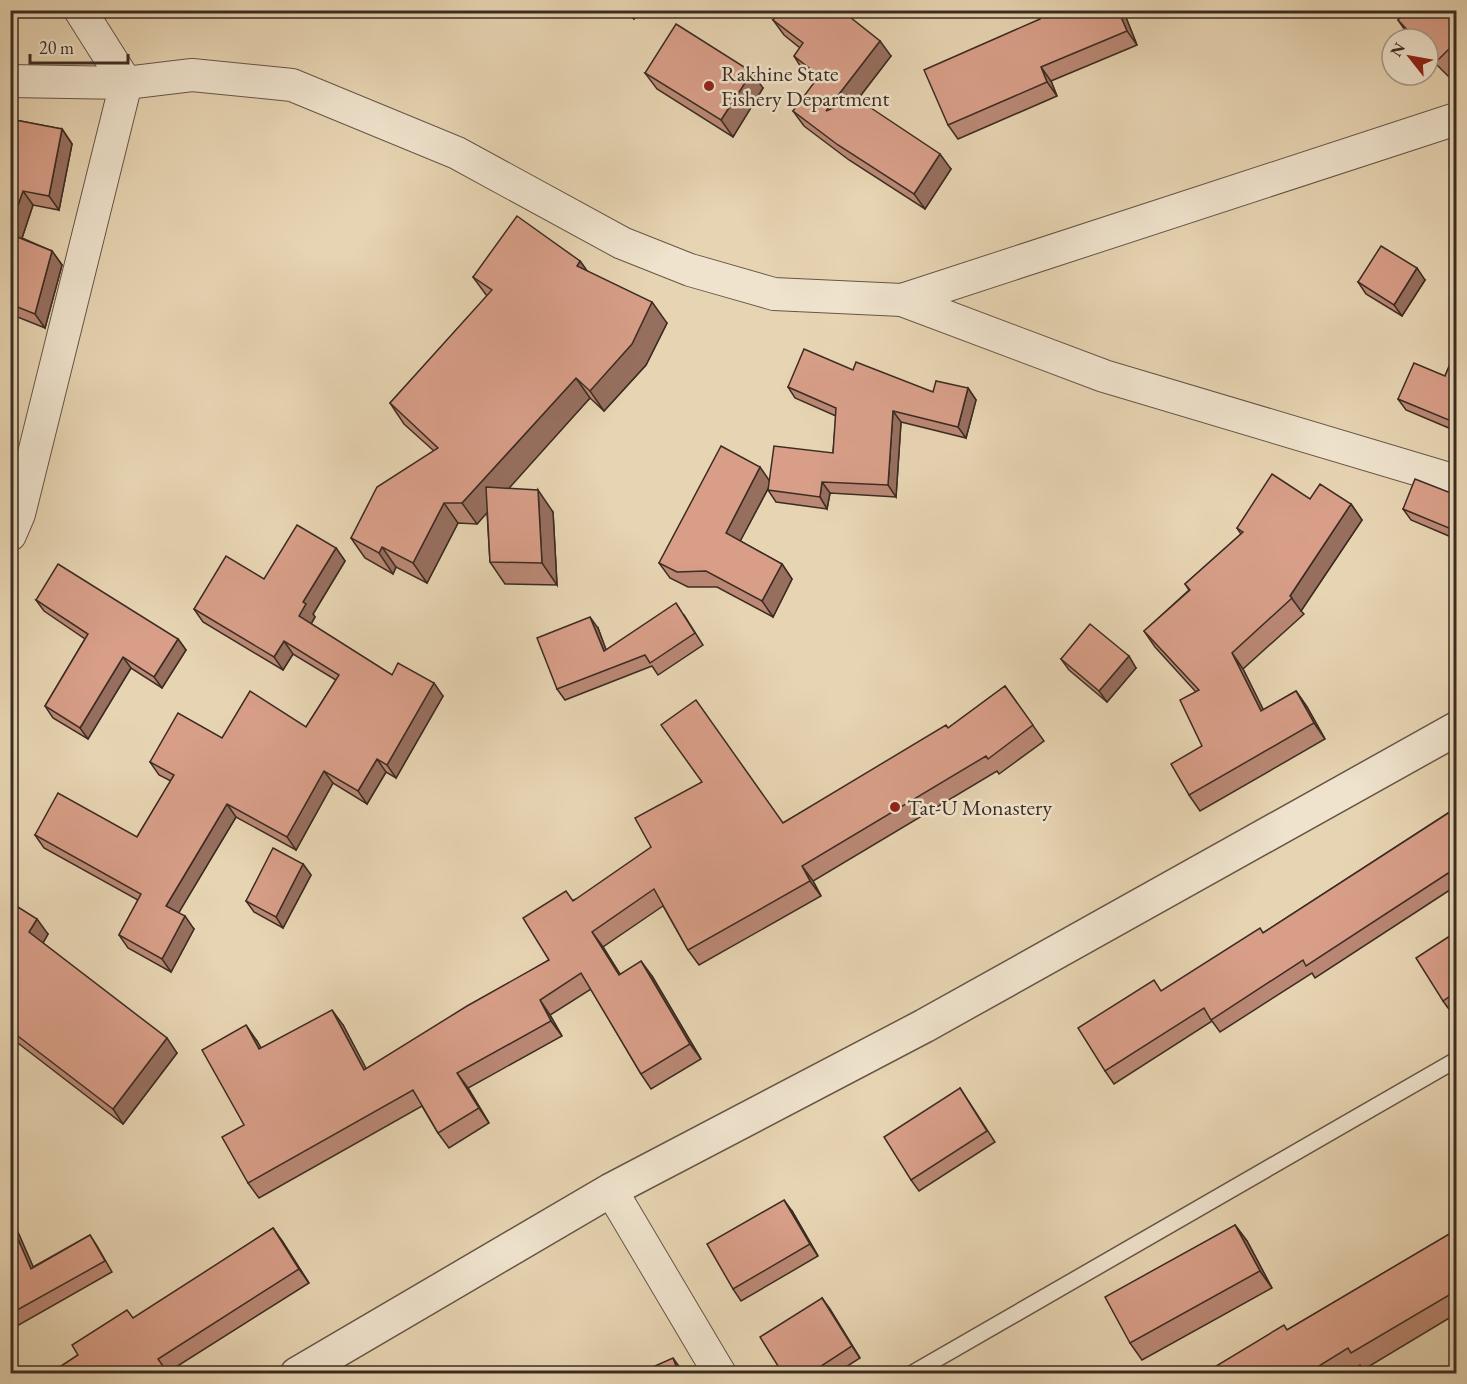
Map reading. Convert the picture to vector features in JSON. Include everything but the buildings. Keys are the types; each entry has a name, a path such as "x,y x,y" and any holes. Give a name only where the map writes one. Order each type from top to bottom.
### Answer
{"street":[{"path":"10,535 19,514 126,83 80,10"},
{"path":"10,81 126,83 192,75 292,85 457,153 622,243 690,270 774,294 902,300 1104,376 1456,481"},
{"path":"902,300 1456,119"},
{"path":"297,1374 610,1190 924,1026 1456,729"},
{"path":"610,1190 720,1374"}],"lane":[{"path":"911,1374 1456,1060"}],"place":[{"name":"Rakhine State Fishery Department","path":"709,86"},
{"name":"Tat-U Monastery","path":"895,807"}]}
